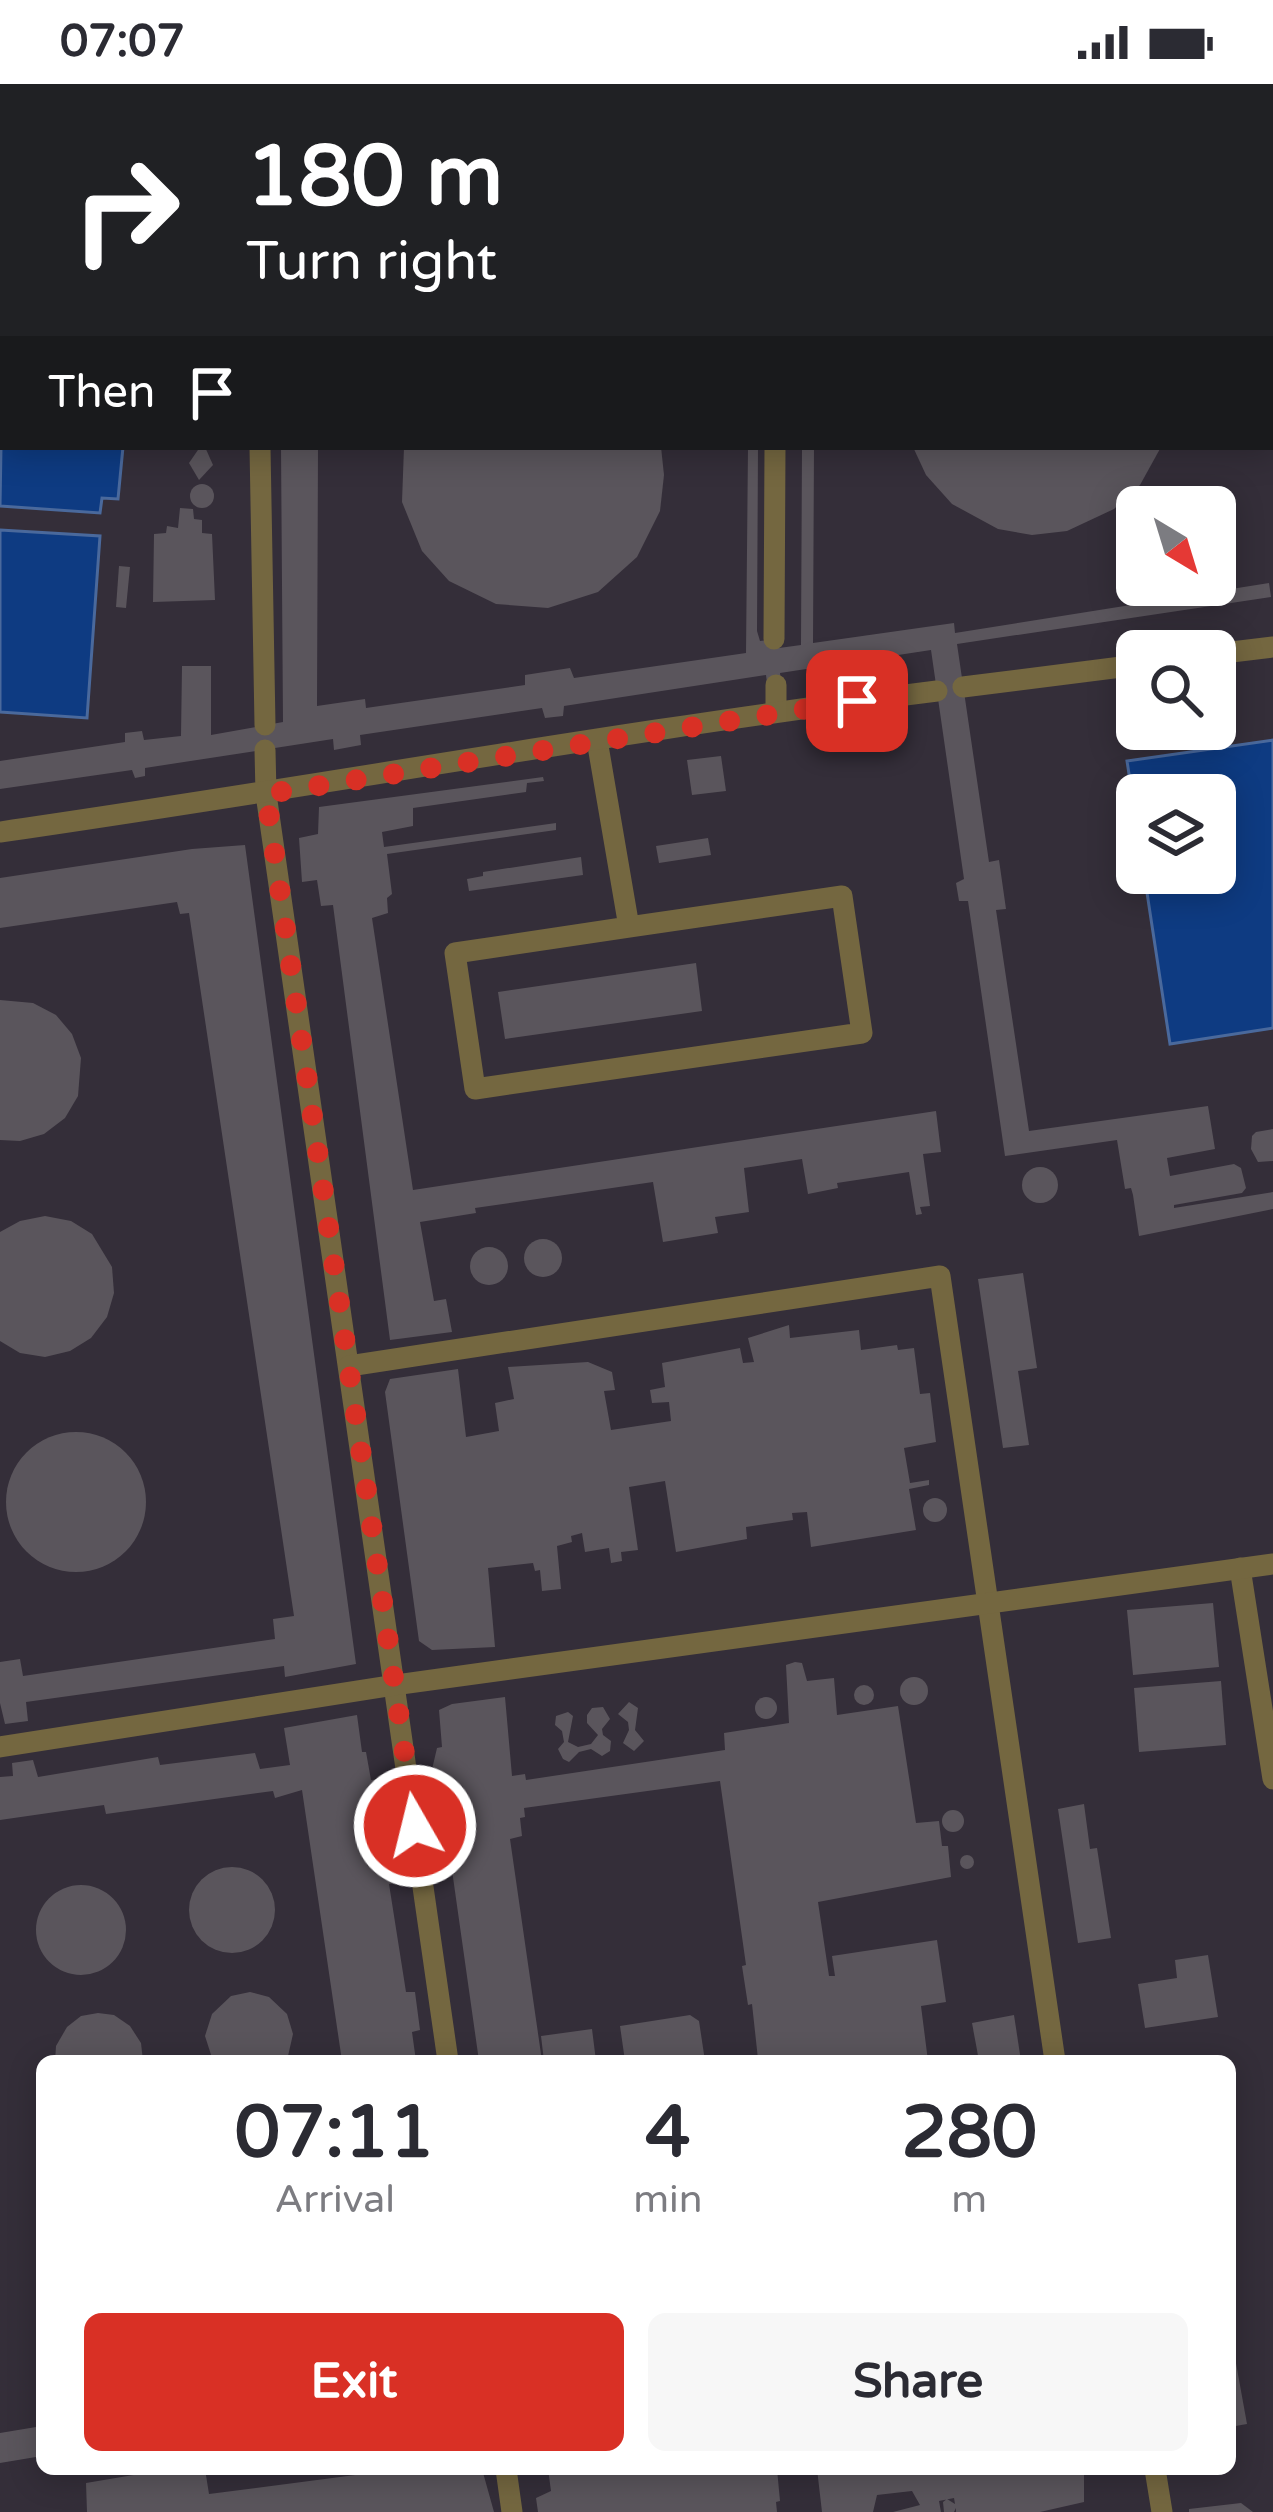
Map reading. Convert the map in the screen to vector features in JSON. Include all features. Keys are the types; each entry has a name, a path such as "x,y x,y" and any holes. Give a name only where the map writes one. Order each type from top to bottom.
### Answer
{"lane":[{"path":"260,450 265,725"},
{"path":"774,639 775,450"},
{"path":"1236,651 1273,647"},
{"path":"963,687 1116,667"},
{"path":"776,685 776,711"},
{"path":"0,832 776,711 937,691"},
{"path":"597,740 628,927"},
{"path":"265,750 266,794 447,2055"},
{"path":"842,896 862,1033 475,1089 455,953 628,927 842,896"},
{"path":"349,1366 940,1276 1054,2055"},
{"path":"0,1747 395,1685 1273,1564"},
{"path":"1240,1568 1273,1779"},
{"path":"507,2475 512,2512"},
{"path":"1156,2475 1162,2512"}],"shaded area":[{"path":"0,450 1273,450 1273,2512 0,2512"}],"water":[{"path":"1,450 123,450 118,499 102,498 100,513 0,506"},
{"path":"0,530 100,536 87,718 0,712"},
{"path":"1273,740 1273,1028 1170,1044 1147,894 1236,894 1236,774 1129,774 1127,761 1236,750 1236,745"}],"building":[{"path":"198,450 206,450 213,465 199,480 189,463"},
{"path":"281,450 318,450 317,706 365,699 366,708 525,685 525,675 570,668 574,678 746,653 748,450 758,450 757,631 760,641 776,639 779,648 801,645 802,450 814,450 813,643 954,623 955,633 1125,606 1211,606 957,644 989,862 999,860 1006,909 996,910 1029,1131 1208,1106 1215,1149 1167,1158 1170,1176 1234,1164 1241,1168 1246,1188 1242,1193 1174,1208 1273,1192 1273,1209 1139,1236 1117,1140 1005,1156 968,901 959,901 956,883 964,879 931,650 780,673 781,682 767,683 766,675 564,706 563,716 545,718 542,708 360,735 361,745 334,750 333,739 145,768 145,776 135,778 132,770 0,789 0,761 125,742 125,733 142,731 144,740 181,736 182,666 211,666 211,735 283,722"},
{"path":"404,450 661,450 660,511 637,557 598,592 548,608 496,604 449,581 422,551 402,502"},
{"path":"914,450 1159,450 1139,486 1116,486 1114,509 1067,531 1032,535 998,529 952,504 926,475"},
{"path":"202,484 214,496 202,508 190,496"},
{"path":"180,508 193,509 194,519 202,520 202,533 212,534 215,600 153,602 154,534 166,533 167,526 178,528"},
{"path":"119,566 130,567 126,608 116,607"},
{"path":"1269,583 1271,597 1236,602 1236,588"},
{"path":"721,756 726,791 692,795 687,760"},
{"path":"543,777 544,781 527,783 526,792 413,808 413,826 382,832 384,847 556,823 556,830 387,854 392,894 387,898 388,913 372,918 413,1190 936,1111 941,1152 923,1154 930,1206 920,1207 922,1214 916,1215 909,1172 837,1183 838,1188 808,1194 802,1159 744,1168 749,1212 715,1217 718,1233 663,1242 653,1182 475,1208 476,1213 420,1222 434,1301 446,1299 452,1332 390,1340 333,905 321,906 317,880 302,882 299,838 318,834 319,807"},
{"path":"708,838 711,855 659,863 656,846"},
{"path":"245,845 356,1664 285,1677 284,1666 26,1702 28,1721 5,1724 0,1662 20,1659 23,1676 275,1639 273,1619 294,1616 189,913 180,914 177,902 0,928 0,878"},
{"path":"581,857 583,875 469,891 467,879 483,876 483,872"},
{"path":"696,963 702,1011 505,1039 498,992"},
{"path":"0,1000 33,1003 56,1015 72,1034 81,1058 78,1096 65,1118 44,1134 20,1141 0,1140"},
{"path":"1273,1129 1273,1161 1258,1162 1251,1149 1252,1136"},
{"path":"1040,1167 1053,1172 1058,1185 1053,1198 1040,1203 1027,1198 1022,1185 1027,1172"},
{"path":"45,1216 71,1221 92,1234 112,1267 114,1293 107,1317 91,1338 70,1351 45,1357 20,1353 0,1341 0,1232 20,1221"},
{"path":"543,1239 557,1244 562,1258 557,1272 543,1277 529,1272 524,1258 529,1244"},
{"path":"489,1247 502,1253 508,1266 502,1279 489,1285 476,1279 470,1266 476,1253"},
{"path":"1023,1273 1037,1368 1018,1371 1029,1445 1003,1448 978,1279"},
{"path":"789,1325 790,1338 859,1330 861,1350 897,1345 898,1350 914,1348 920,1394 930,1393 936,1442 904,1448 910,1483 929,1480 929,1485 909,1489 916,1530 811,1547 807,1512 792,1513 793,1520 746,1527 747,1539 676,1552 665,1481 629,1487 638,1550 621,1552 622,1561 611,1563 609,1548 585,1552 582,1533 571,1536 572,1542 557,1546 561,1589 542,1591 540,1570 535,1571 533,1563 488,1568 495,1647 432,1650 419,1641 385,1392 390,1379 458,1369 466,1437 499,1431 495,1403 514,1399 508,1367 588,1362 612,1372 615,1390 604,1391 611,1430 671,1421 669,1402 652,1403 650,1390 665,1387 662,1363 740,1348 743,1363 754,1362 748,1338"},
{"path":"76,1432 103,1438 125,1453 140,1475 146,1502 140,1529 125,1551 103,1566 76,1572 49,1566 27,1551 12,1529 6,1502 12,1475 27,1453 49,1438"},
{"path":"935,1498 944,1501 944,1519 935,1522 926,1519 923,1510 926,1501"},
{"path":"1213,1603 1219,1667 1133,1675 1127,1610"},
{"path":"802,1663 807,1681 834,1678 837,1715 898,1706 916,1823 939,1821 951,1877 818,1902 829,1976 835,1976 832,1956 937,1940 946,2002 921,2006 927,2055 758,2055 720,1781 524,1808 522,1836 510,1839 541,2055 478,2055 448,1842 441,1843 430,1778 437,1748 442,1747 439,1710 505,1697 512,1776 525,1774 526,1780 725,1750 724,1733 789,1723 786,1665"},
{"path":"914,1677 924,1681 928,1691 924,1701 914,1705 904,1701 900,1691 904,1681"},
{"path":"1221,1681 1226,1745 1139,1752 1134,1688"},
{"path":"864,1685 874,1695 864,1705 854,1695"},
{"path":"766,1697 777,1708 766,1719 755,1708"},
{"path":"629,1702 638,1708 635,1730 644,1741 634,1751 623,1743 628,1722 618,1714"},
{"path":"603,1707 610,1719 602,1729 611,1741 610,1751 602,1756 591,1749 569,1762 563,1759 558,1749 564,1742 555,1725 556,1716 568,1712 573,1716 568,1742 578,1747 591,1744 598,1735 587,1723 587,1715 592,1708"},
{"path":"357,1715 371,1780 387,1779 397,1830 390,1831 397,1883 389,1884 406,1992 415,1992 420,2030 412,2032 415,2055 341,2055 302,1790 275,1798 273,1791 106,1814 104,1805 0,1820 0,1777 13,1776 12,1763 33,1760 38,1777 158,1757 160,1765 255,1753 260,1769 290,1765 284,1728"},
{"path":"1084,1804 1090,1849 1097,1848 1111,1938 1078,1943 1058,1809"},
{"path":"953,1810 964,1821 953,1832 942,1821"},
{"path":"967,1855 974,1862 967,1869 960,1862"},
{"path":"232,1867 263,1879 275,1910 263,1941 232,1953 201,1941 189,1910 201,1879"},
{"path":"81,1885 113,1898 126,1930 113,1962 81,1975 49,1962 36,1930 49,1898"},
{"path":"1208,1955 1218,2017 1145,2028 1138,1984 1177,1978 1175,1960"},
{"path":"250,1992 269,1997 287,2014 293,2034 288,2055 211,2055 205,2036 212,2014 231,1996"},
{"path":"114,2015 130,2026 142,2055 55,2055 67,2027 81,2016"},
{"path":"690,2015 699,2021 704,2055 624,2055 620,2026"},
{"path":"1014,2015 1020,2055 978,2055 972,2023"},
{"path":"592,2029 595,2055 543,2055 541,2036"},
{"path":"1236,2363 1247,2424 1236,2426"},
{"path":"36,2427 36,2457 0,2463 0,2433"},
{"path":"133,2475 206,2475 209,2494 355,2475 484,2475 494,2512 87,2512 86,2483"},
{"path":"549,2475 778,2475 780,2501 777,2512 538,2512 536,2498 551,2491"},
{"path":"818,2475 1084,2475 1084,2502 1040,2512 956,2512 956,2508 944,2512 946,2500 939,2501 941,2512 893,2512 920,2505 912,2491 877,2495 873,2512 822,2512"},
{"path":"1241,2503 1253,2512 1189,2512 1189,2509"}],"route":[{"path":"415,1826 266,794 857,701"}]}
